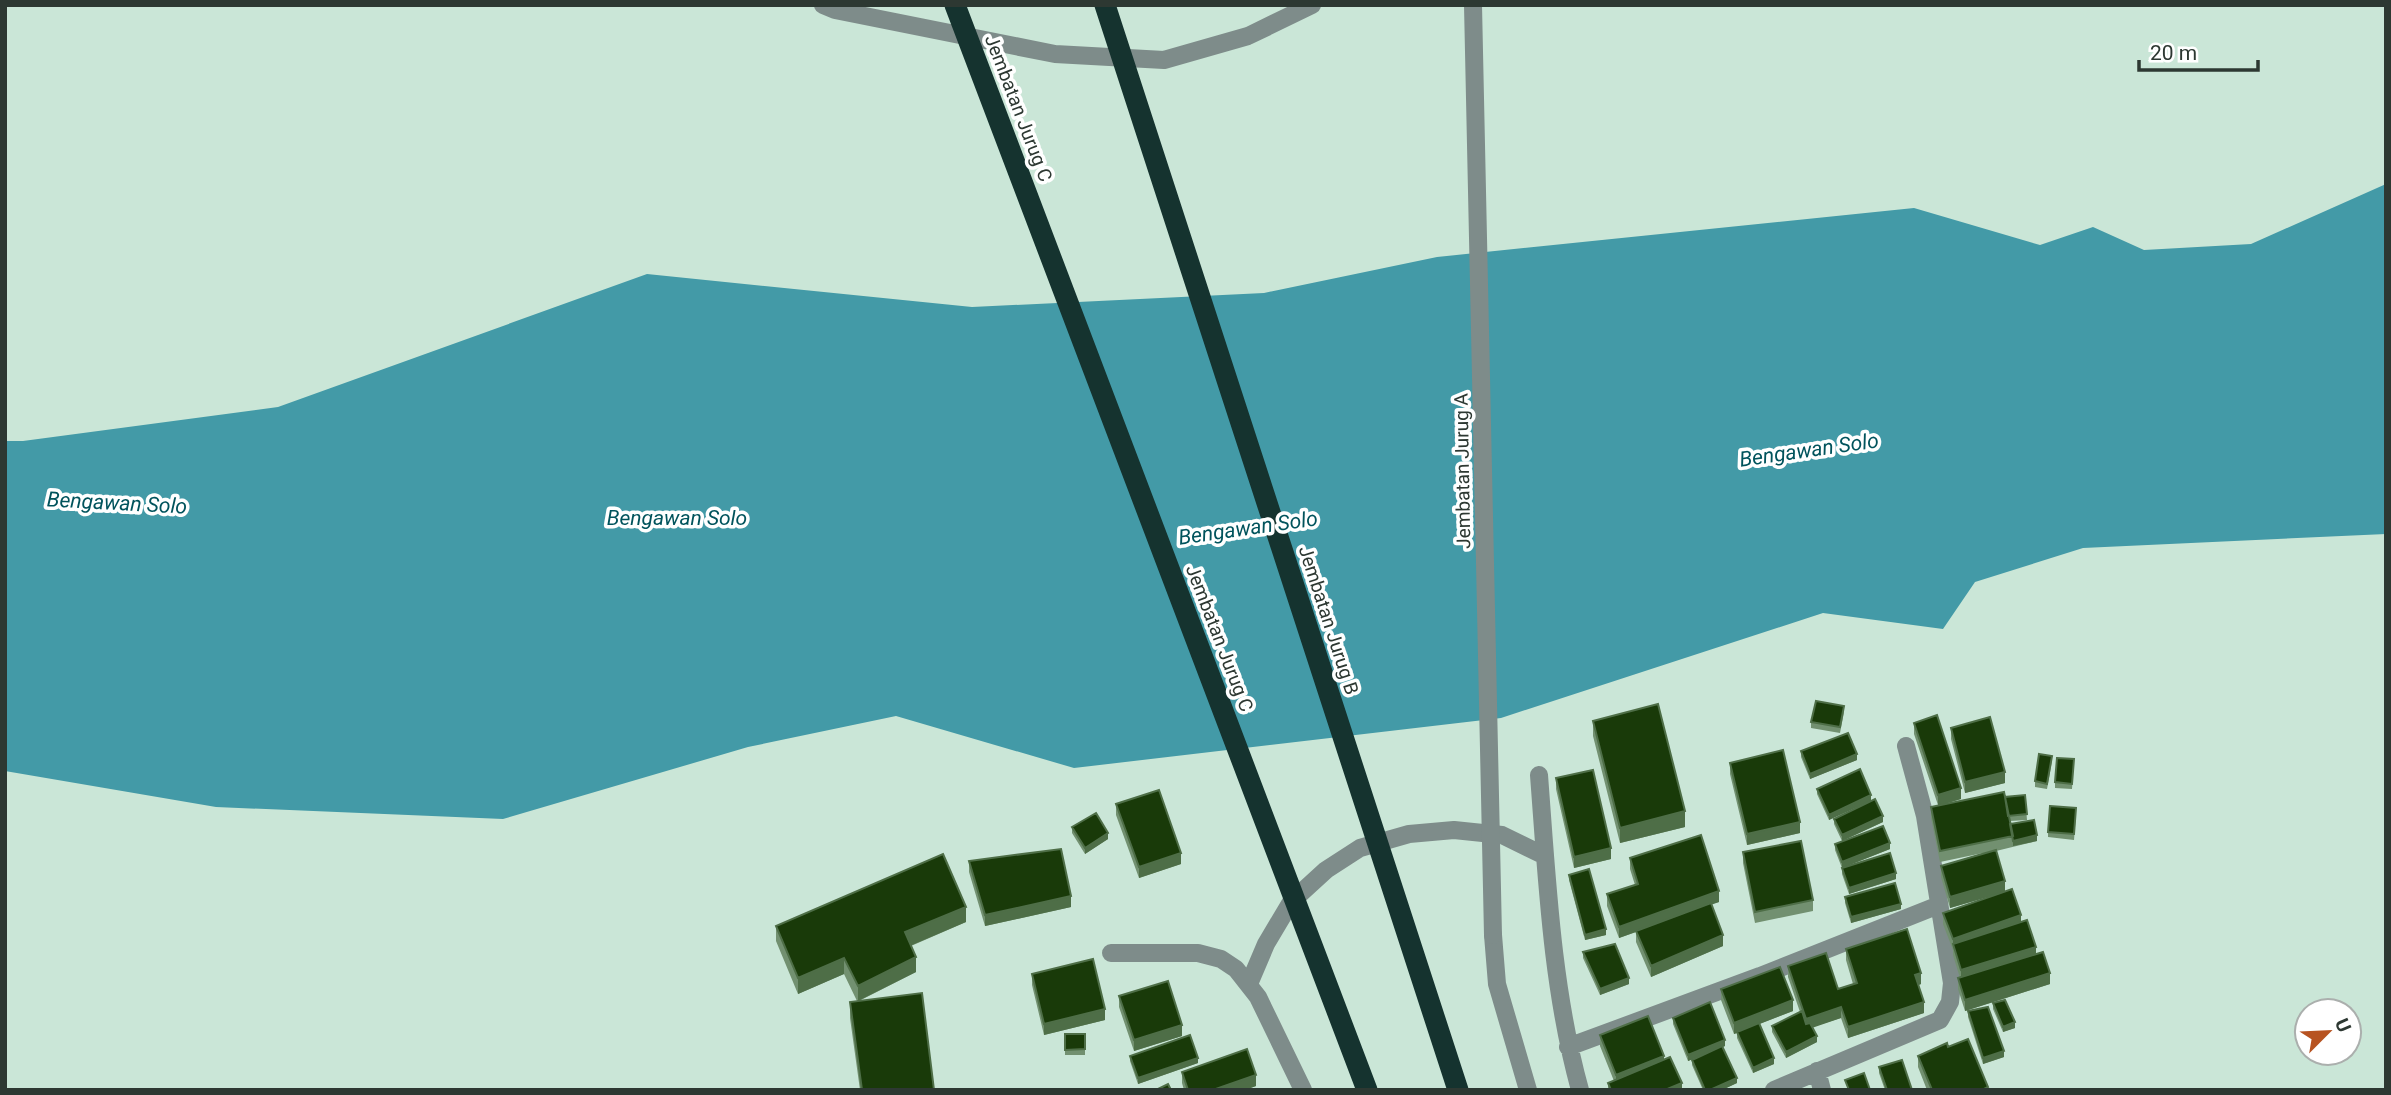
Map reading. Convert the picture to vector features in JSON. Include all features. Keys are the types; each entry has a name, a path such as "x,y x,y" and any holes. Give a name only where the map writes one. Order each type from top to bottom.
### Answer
{"highway":[{"name":"Jembatan Jurug C","path":"956,5 1367,1090"},
{"name":"Jembatan Jurug B","path":"1105,5 1458,1090"}],"street":[{"path":"823,5 835,10 1055,54 1164,60 1248,36 1312,5"},
{"name":"Jembatan Jurug A","path":"1474,5 1493,935 1497,985 1528,1090"},
{"path":"1774,1090 1940,1020 1950,1002 1952,993 1925,816 1906,746"},
{"path":"1539,775 1545,856 1568,1047 1580,1090"},
{"path":"1250,984 1266,944 1291,902 1326,870 1360,848 1409,834 1454,830 1502,835 1545,856"},
{"path":"1568,1047 1721,991 1939,905"},
{"path":"1111,953 1198,953 1221,959 1236,969 1258,997 1303,1090"},
{"path":"1817,1071 1822,1090"}],"water":[{"name":"Bengawan Solo","path":"2386,184 2386,534 2083,548 1975,582 1943,629 1823,613 1501,718 1074,768 896,716 748,747 503,819 216,807 5,771 5,441 23,441 278,407 647,274 972,307 1264,293 1437,257 1914,208 2040,245 2093,227 2144,250 2251,244"}],"building":[{"path":"1816,701 1844,706 1840,727 1811,722"},
{"path":"1658,704 1685,811 1620,828 1593,721"},
{"path":"1937,715 1961,788 1938,795 1914,723"},
{"path":"1990,717 2005,772 1965,782 1951,728"},
{"path":"1848,733 1857,754 1810,774 1801,751"},
{"path":"1783,750 1800,822 1747,834 1730,763"},
{"path":"2039,754 2052,756 2047,784 2035,781"},
{"path":"2057,758 2074,759 2072,784 2055,782"},
{"path":"1860,769 1871,795 1829,815 1817,789"},
{"path":"1593,770 1611,848 1574,857 1556,778"},
{"path":"1159,790 1181,853 1139,867 1116,804"},
{"path":"2004,792 2013,836 1940,851 1931,807"},
{"path":"2025,795 2027,814 2008,816 2005,797"},
{"path":"1875,799 1883,816 1842,835 1834,819"},
{"path":"2050,806 2076,808 2074,834 2048,832"},
{"path":"1096,813 1108,833 1085,848 1072,827"},
{"path":"2034,820 2037,835 2013,841 2010,824"},
{"path":"1883,826 1890,843 1842,862 1835,844"},
{"path":"1701,835 1719,891 1619,927 1607,894 1638,884 1630,858"},
{"path":"1801,841 1813,900 1755,912 1743,852"},
{"path":"1061,849 1071,896 985,915 969,861"},
{"path":"1996,850 2005,881 1950,897 1941,866"},
{"path":"1890,853 1896,873 1849,888 1842,868"},
{"path":"943,854 966,907 905,932 916,957 858,986 844,958 798,978 776,926"},
{"path":"1589,869 1606,929 1585,935 1569,875"},
{"path":"1895,883 1901,904 1851,917 1845,897"},
{"path":"2012,889 2021,915 1953,939 1943,913"},
{"path":"1711,903 1723,935 1651,966 1636,931"},
{"path":"2027,920 2036,947 1961,970 1953,944"},
{"path":"1907,929 1921,973 1915,975 1924,1002 1848,1027 1841,1007 1806,1019 1788,966 1826,953 1838,989 1857,983 1846,949"},
{"path":"1615,944 1629,978 1600,989 1583,952"},
{"path":"2043,952 2050,973 1965,1000 1958,978"},
{"path":"1093,959 1105,1009 1044,1024 1032,974"},
{"path":"1780,967 1793,1000 1734,1023 1721,989"},
{"path":"1168,981 1182,1025 1134,1040 1119,996"},
{"path":"922,993 934,1090 862,1090 850,1002"},
{"path":"2005,1000 2015,1022 2003,1027 1993,1003"},
{"path":"1710,1002 1725,1040 1688,1055 1673,1018"},
{"path":"1988,1007 2004,1051 1983,1058 1968,1011"},
{"path":"1802,1011 1806,1024 1810,1023 1817,1036 1786,1052 1772,1026"},
{"path":"1648,1016 1664,1056 1616,1075 1600,1035"},
{"path":"1759,1023 1774,1058 1753,1068 1737,1032"},
{"path":"1065,1034 1085,1034 1085,1049 1065,1050"},
{"path":"1190,1035 1198,1058 1138,1078 1130,1056"},
{"path":"1968,1039 1988,1087 1982,1090 1932,1090 1918,1056 1947,1043 1948,1047"},
{"path":"1722,1046 1737,1078 1705,1090 1692,1060"},
{"path":"1247,1049 1256,1075 1213,1090 1188,1090 1182,1072"},
{"path":"1670,1057 1682,1083 1665,1090 1611,1090 1608,1083"},
{"path":"1902,1060 1912,1090 1887,1090 1879,1067"},
{"path":"1864,1073 1870,1090 1849,1090 1845,1080"},
{"path":"1168,1084 1171,1090 1156,1090"}]}
